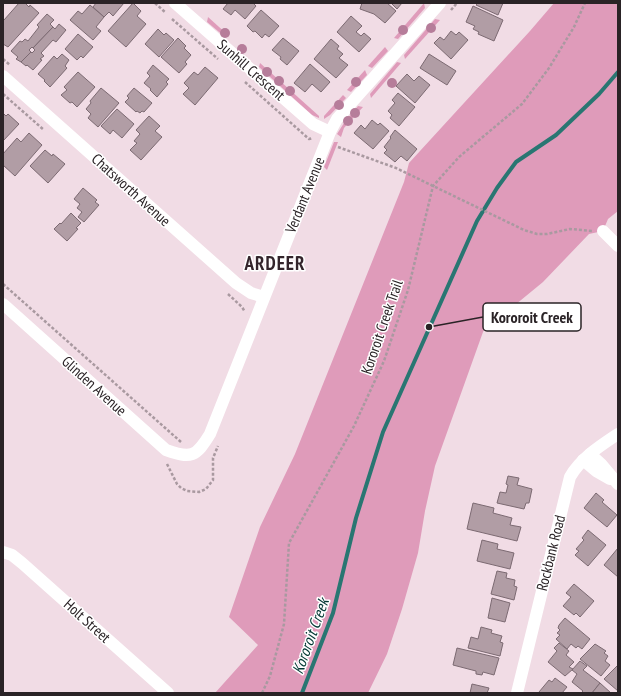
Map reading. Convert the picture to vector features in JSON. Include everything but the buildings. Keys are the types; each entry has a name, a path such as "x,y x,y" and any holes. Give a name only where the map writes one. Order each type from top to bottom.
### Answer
{"street":[{"name":"Sunhill Crescent","path":"175,3 313,124 330,132"},
{"name":"Verdant Avenue","path":"191,455 202,447 210,434 330,132 337,119 440,3"},
{"name":"Chatsworth Avenue","path":"3,76 236,283 251,293 264,297"},
{"path":"603,231 618,246"},
{"name":"Glinden Avenue","path":"3,304 166,450 181,456 191,455"},
{"name":"Rockbank Road","path":"517,693 568,485 575,469 586,457 618,434"},
{"path":"586,457 596,471 617,483"},
{"name":"Holt Street","path":"3,552 12,555 22,563 168,693"}],"path":[{"path":"155,3 221,62"},
{"name":"Kororoit Creek Trail","path":"262,693 270,676 284,624 289,543 354,426 384,361 408,290 433,186 459,157 522,104 549,68 574,27 585,3"},
{"path":"239,77 310,139 312,138"},
{"path":"3,94 47,133"},
{"path":"336,154 338,147 396,168 524,230 537,234 547,234 570,229 603,231"},
{"path":"3,284 184,444"},
{"path":"228,293 242,307 246,314"},
{"path":"162,460 168,465 177,484 181,488 186,491 199,492 206,489 213,480 213,458 218,444"}],"shaded area":[{"path":"424,3 425,8 398,39 394,38"},
{"path":"554,3 618,3 618,211 608,219 603,231 589,234 543,282 499,318 490,319 483,332 435,466 418,553 402,609 387,654 368,693 215,693 258,645 229,617 260,527 295,454 404,182 409,163"},
{"path":"208,17 229,36 225,37 207,22"},
{"path":"435,19 440,20 405,59 404,55"},
{"path":"385,47 388,51 372,68 368,66"},
{"path":"397,62 401,63 371,98 370,94"},
{"path":"260,63 319,116 319,118 312,115 259,67"},
{"path":"365,70 367,75 351,92 347,90"},
{"path":"343,95 346,98 330,115 324,119 324,116"},
{"path":"358,106 363,107 344,128 341,137 337,134"},
{"path":"334,142 338,142 327,170 324,167"}],"waterway":[{"name":"Kororoit Creek","path":"302,693 333,613 356,518 383,432 477,221 497,188 516,162 556,135 599,94 618,72"}],"place":[{"name":"Kororoit Creek","path":"429,327"}],"district":[{"name":"ARDEER","path":"275,263"}]}
